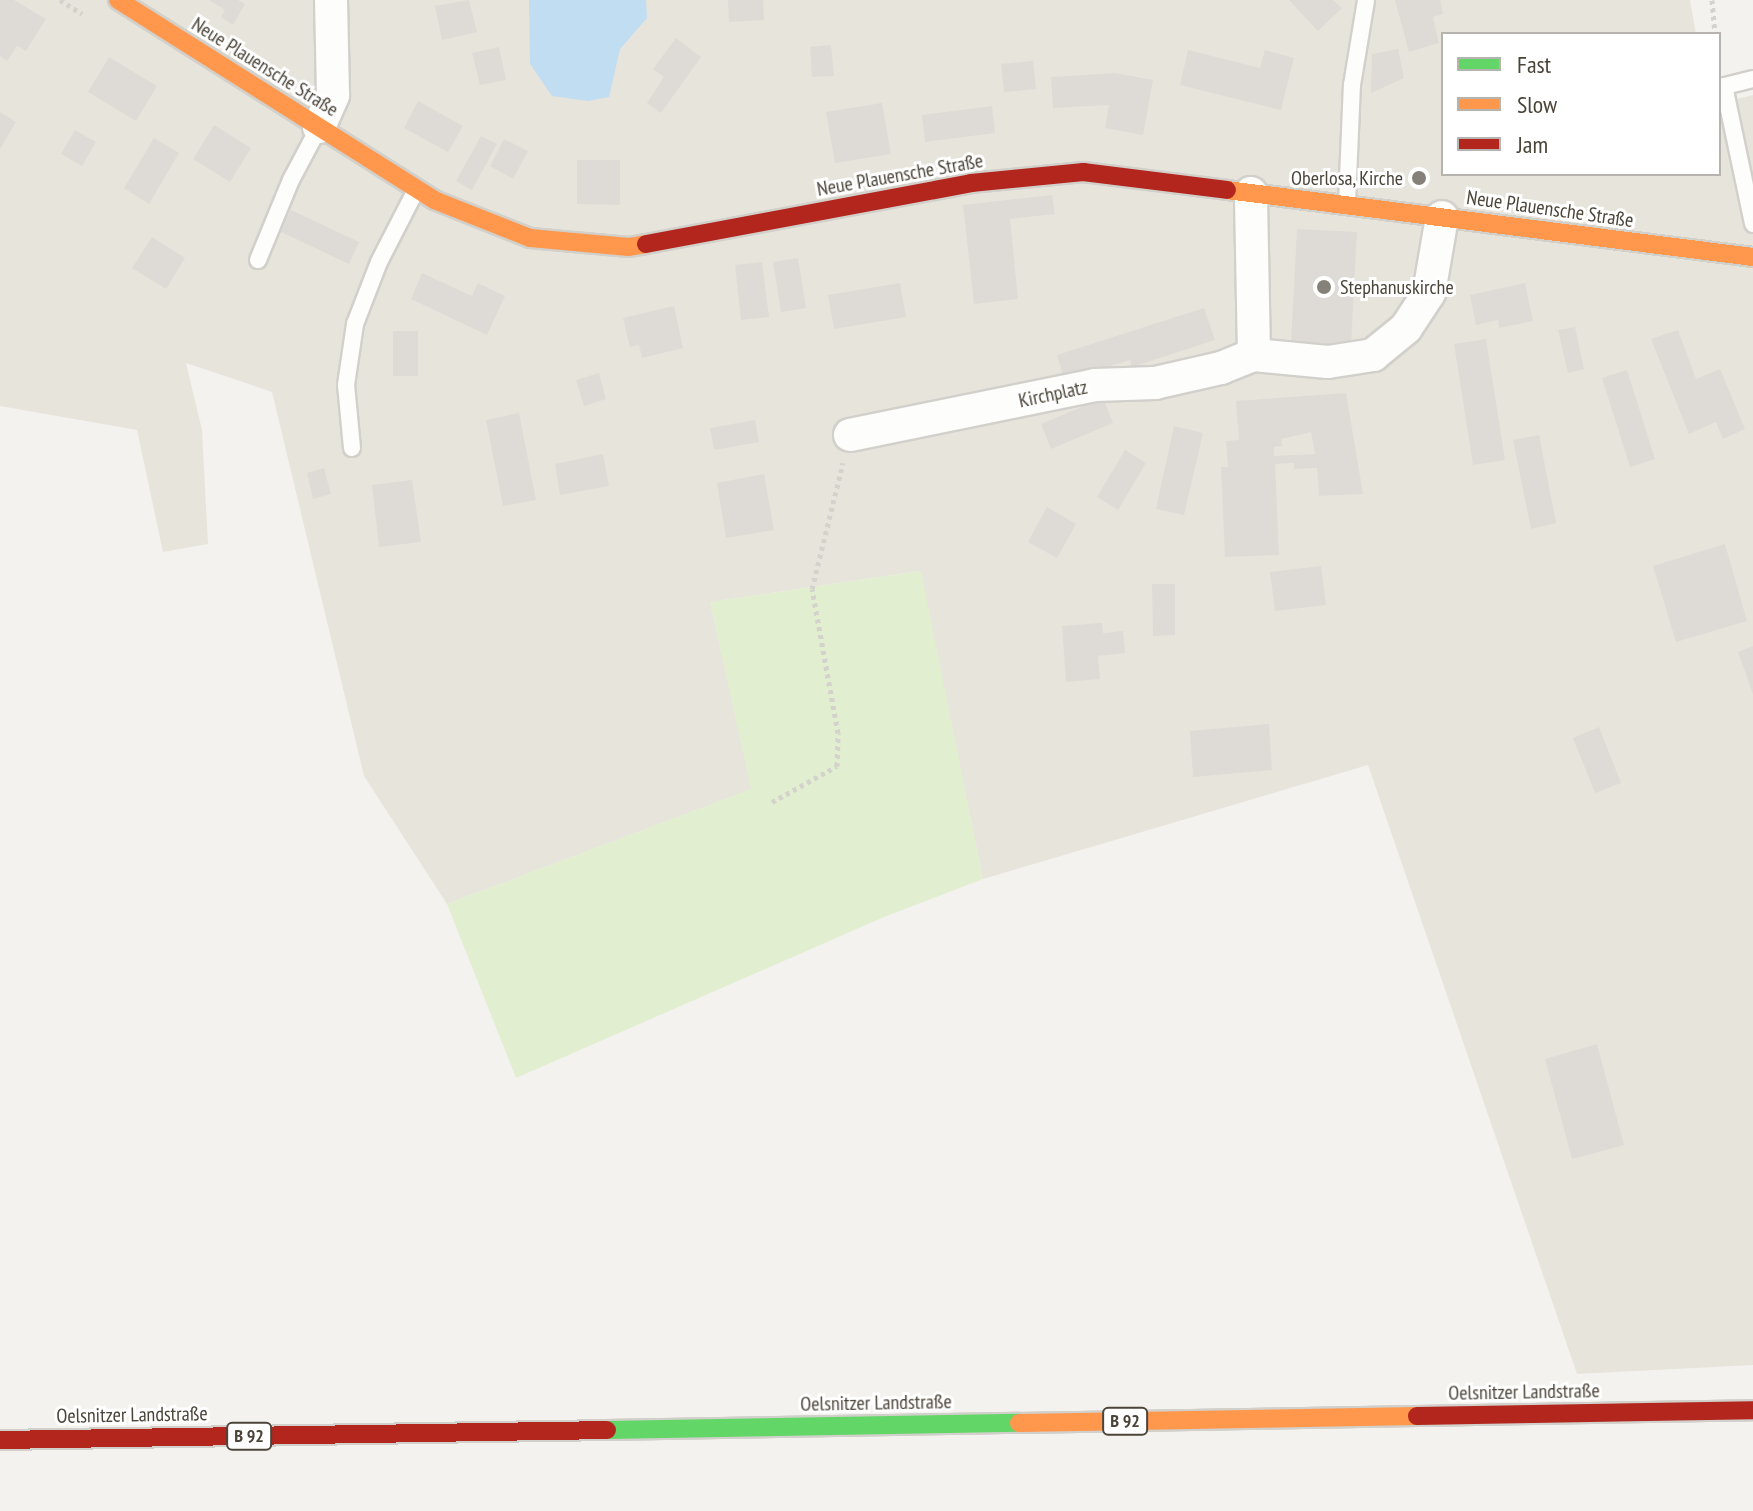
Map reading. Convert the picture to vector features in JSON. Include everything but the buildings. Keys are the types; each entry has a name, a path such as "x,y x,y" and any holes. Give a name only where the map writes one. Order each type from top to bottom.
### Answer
{"main road":[{"name":"Neue Plauensche Straße","path":"118,0 434,200 530,238 629,247 971,183 1069,173 1753,257"},
{"name":"Oelsnitzer Landstraße","path":"0,1440 1753,1410"}],"street":[{"path":"319,127 333,95 331,0"},
{"path":"1251,193 1254,355"},
{"name":"Kirchplatz","path":"850,435 1095,385 1155,383 1221,368 1254,355 1328,362 1373,355 1406,328 1429,293 1442,217"}],"lane":[{"path":"1347,205 1352,85 1366,0"},
{"path":"1753,79 1724,86 1753,224"},
{"path":"258,260 291,180 319,127"},
{"path":"352,448 346,385 355,324 379,262 417,188"}],"path":[{"path":"1712,0 1715,32"},
{"path":"772,802 837,766 838,733 812,589 850,435"}],"shaded area":[{"path":"0,0 1690,0 1696,32 1441,32 1441,176 1721,176 1721,103 1753,95 1753,1365 1577,1374 1368,765 983,879 920,571 710,602 752,789 447,904 364,776 272,392 186,363 202,430 208,544 163,552 137,430 0,406"}],"green space":[{"path":"921,571 983,879 884,917 516,1078 447,904 751,789 710,602"}],"water":[{"path":"529,0 646,0 647,18 620,49 609,97 588,101 552,96 530,64"}],"traffic: fast":[{"path":"607,1430 1019,1423"}],"traffic: slow":[{"path":"118,0 434,200 530,238 629,247 646,244"},
{"path":"1227,190 1753,257"},
{"path":"1019,1423 1417,1416"}],"traffic: jam":[{"path":"646,244 971,183 1083,172 1227,190"},
{"path":"1417,1416 1753,1410"},
{"path":"0,1440 607,1430"}],"place":[{"name":"Oberlosa, Kirche","path":"1419,178"},
{"name":"Stephanuskirche","path":"1324,287"}]}
